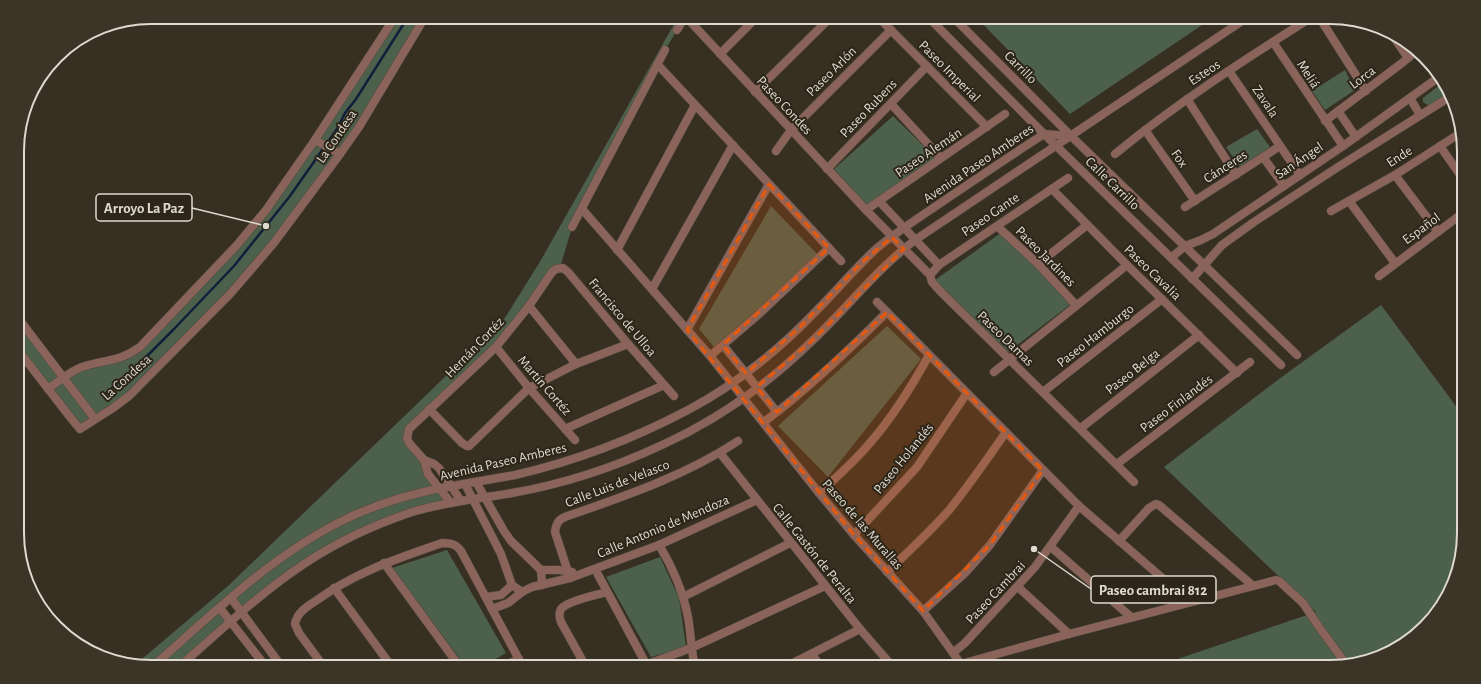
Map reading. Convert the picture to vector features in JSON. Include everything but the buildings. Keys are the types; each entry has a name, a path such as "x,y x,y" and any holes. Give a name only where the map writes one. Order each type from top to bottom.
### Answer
{"street":[{"name":"La Condesa","path":"391,24 318,142 237,245 140,347 130,355 117,360 82,367 48,389 80,429 129,396 230,294 273,244 376,99 421,24"},
{"path":"677,30 681,24"},
{"name":"Paseo Condes","path":"692,24 866,210"},
{"path":"720,54 749,24"},
{"path":"756,92 824,24"},
{"name":"Paseo Imperial","path":"885,24 987,126"},
{"name":"Calle Carrillo","path":"935,24 1056,146 1281,365"},
{"name":"Carrillo","path":"960,24 1071,136"},
{"path":"1071,136 1238,24"},
{"name":"Esteos","path":"1115,154 1187,99 1301,24"},
{"path":"1323,24 1366,91"},
{"name":"Paseo Arlón","path":"776,151 790,130 891,30"},
{"name":"Meliá","path":"1273,42 1342,146"},
{"path":"572,227 665,50"},
{"name":"Lorca","path":"1325,121 1411,55"},
{"path":"658,65 841,261"},
{"name":"Paseo Rubens","path":"827,169 927,66"},
{"name":"Zavala","path":"1230,71 1300,175"},
{"name":"San Ángel","path":"1171,258 1185,246 1213,234 1356,137 1435,80"},
{"path":"1410,98 1420,115"},
{"path":"1187,99 1236,175"},
{"name":"San Ángel","path":"1192,279 1222,245 1254,222 1445,100"},
{"path":"890,104 941,158"},
{"path":"617,250 695,105"},
{"path":"1338,111 1356,137"},
{"name":"Paseo Alemán","path":"866,210 1005,114"},
{"name":"Fox","path":"1145,130 1195,201"},
{"name":"Avenida Paseo Amberes","path":"160,660 231,598 275,563 324,530 351,516 384,503 439,488 476,482 571,460 607,447 689,409 746,373 799,328 862,262 904,228 1044,134 1071,136"},
{"name":"Calle Carrillo","path":"1071,136 1297,355"},
{"name":"Avenida Paseo Amberes","path":"187,660 271,589 307,562 344,540 384,522 412,512 461,501 554,484 627,460 663,445 693,430 719,414 757,387 798,355 884,266 915,240 1071,136"},
{"name":"Ende","path":"1331,211 1395,175 1456,136"},
{"path":"318,142 337,153"},
{"path":"652,290 733,145"},
{"name":"Cánceres","path":"1185,207 1280,146"},
{"path":"1440,146 1457,171"},
{"path":"1263,157 1284,186"},
{"path":"1395,175 1438,232"},
{"name":"Paseo Gante","path":"930,275 939,265 1068,178"},
{"path":"687,330 769,184"},
{"name":"Paseo Cavalia","path":"1052,189 1086,225 1237,373"},
{"path":"878,201 939,265"},
{"path":"1350,201 1395,263"},
{"name":"Paseo de las Murallas","path":"582,209 710,356 854,535 923,611 959,660"},
{"name":"Paseo Damas","path":"866,210 930,275 932,282 941,292 1008,359 1118,464 1134,482"},
{"path":"1246,211 1254,222"},
{"name":"Español","path":"1379,276 1457,218"},
{"path":"1038,264 1086,225"},
{"name":"Paseo Jardines","path":"997,226 1038,264 1076,305"},
{"path":"710,356 783,292 829,248"},
{"path":"994,372 1008,359 1127,265"},
{"name":"Hernán Cortéz","path":"424,460 409,443 407,438 409,429 496,347 529,306 549,276 556,269 560,268"},
{"name":"Francisco de Ulloa","path":"560,268 563,268 568,272 674,396"},
{"name":"Paseo Hamburgo","path":"1043,392 1162,299"},
{"path":"877,302 1079,506 1190,602"},
{"path":"529,306 576,364"},
{"path":"764,422 836,362 887,312"},
{"path":"24,326 95,418"},
{"name":"Paseo Belga","path":"1080,428 1199,335"},
{"path":"429,409 462,444 467,446 471,445 529,388 576,364 628,344"},
{"path":"724,345 777,412"},
{"name":"Martín Cortéz","path":"496,347 574,440"},
{"path":"819,493 846,469 870,443 900,404 929,355"},
{"path":"24,358 48,389"},
{"name":"Paseo Finlandés","path":"1118,464 1250,362"},
{"path":"565,429 664,386"},
{"name":"Paseo Holandés","path":"854,535 916,467 967,393"},
{"path":"887,572 926,535 950,508 972,481 1006,432"},
{"name":"Calle Luis de Velasco","path":"569,574 555,532 556,526 560,520 648,487 720,454 738,441"},
{"name":"Calle Gastón de Peralta","path":"720,454 790,543 887,660"},
{"path":"424,460 436,466 461,501"},
{"path":"424,460 428,474 451,503"},
{"path":"923,611 965,573 990,545 1043,470"},
{"path":"476,482 511,541 541,570 542,584"},
{"path":"465,484 501,554 512,585 522,592"},
{"name":"Calle Antonio de Mendoza","path":"541,570 579,574 595,570 659,545 756,500"},
{"path":"1119,541 1149,508 1156,504 1252,585"},
{"name":"Paseo Cambrai","path":"954,652 965,644 1018,587 1051,547 1079,506"},
{"path":"319,660 299,633 295,624 299,614 334,588 359,574 384,563 442,543 449,543 458,548 519,659"},
{"path":"683,597 790,543"},
{"path":"659,545 674,573 683,597 688,618 694,660"},
{"path":"1051,547 1131,617"},
{"path":"384,563 455,660"},
{"path":"595,570 641,660"},
{"name":"Calle Antonio de Mendoza","path":"492,609 508,603 522,592 569,574"},
{"path":"979,660 1269,580 1279,581 1303,603 1343,659"},
{"path":"486,597 501,595 512,585"},
{"path":"657,660 691,648 825,586"},
{"path":"1018,587 1069,634"},
{"path":"334,588 387,660"},
{"path":"582,660 561,622 559,617 560,611 566,605 607,592"},
{"path":"231,598 277,660"},
{"path":"220,608 261,660"},
{"path":"799,660 860,629"},
{"path":"811,654 816,660"}],"highlighted area":[{"path":"769,184 829,248 723,345 746,373 799,328 862,262 892,237 904,249 812,341 757,387 777,412 887,312 1043,470 990,545 923,611 854,535 687,330"}],"green space":[{"path":"390,24 421,24 387,81 273,244 129,396 80,429 24,358 24,326 64,378 78,369 130,355 266,210"},
{"path":"674,24 681,24 665,50 572,227 560,268 496,347 429,409 407,438 451,503 412,512 342,541 242,613 231,599 220,608 231,622 187,660 141,659 228,586 503,321 541,260"},
{"path":"983,24 1204,24 1070,114"},
{"path":"1345,70 1355,90 1325,110 1312,91"},
{"path":"1439,86 1444,96 1429,106 1423,102 1423,98"},
{"path":"893,116 936,158 867,205 834,169"},
{"path":"1257,129 1270,147 1240,167 1226,147"},
{"path":"771,206 819,256 714,347 699,329"},
{"path":"1002,232 1071,304 1007,353 935,280"},
{"path":"1381,305 1457,408 1457,541 1453,566 1440,596 1425,617 1400,639 1371,653 1355,658 1338,660 1175,660 1316,612 1164,467 1279,379"},
{"path":"887,326 921,359 828,477 778,426"},
{"path":"447,550 506,653 494,660 461,660 392,568"},
{"path":"660,557 679,598 686,647 651,657 606,577"}],"waterway":[{"path":"105,394 132,371 234,266 290,196 337,129 345,113 356,99 404,24"}],"place":[{"name":"Arroyo La Paz","path":"266,226"},
{"name":"Paseo cambrai 812","path":"1034,549"}]}
